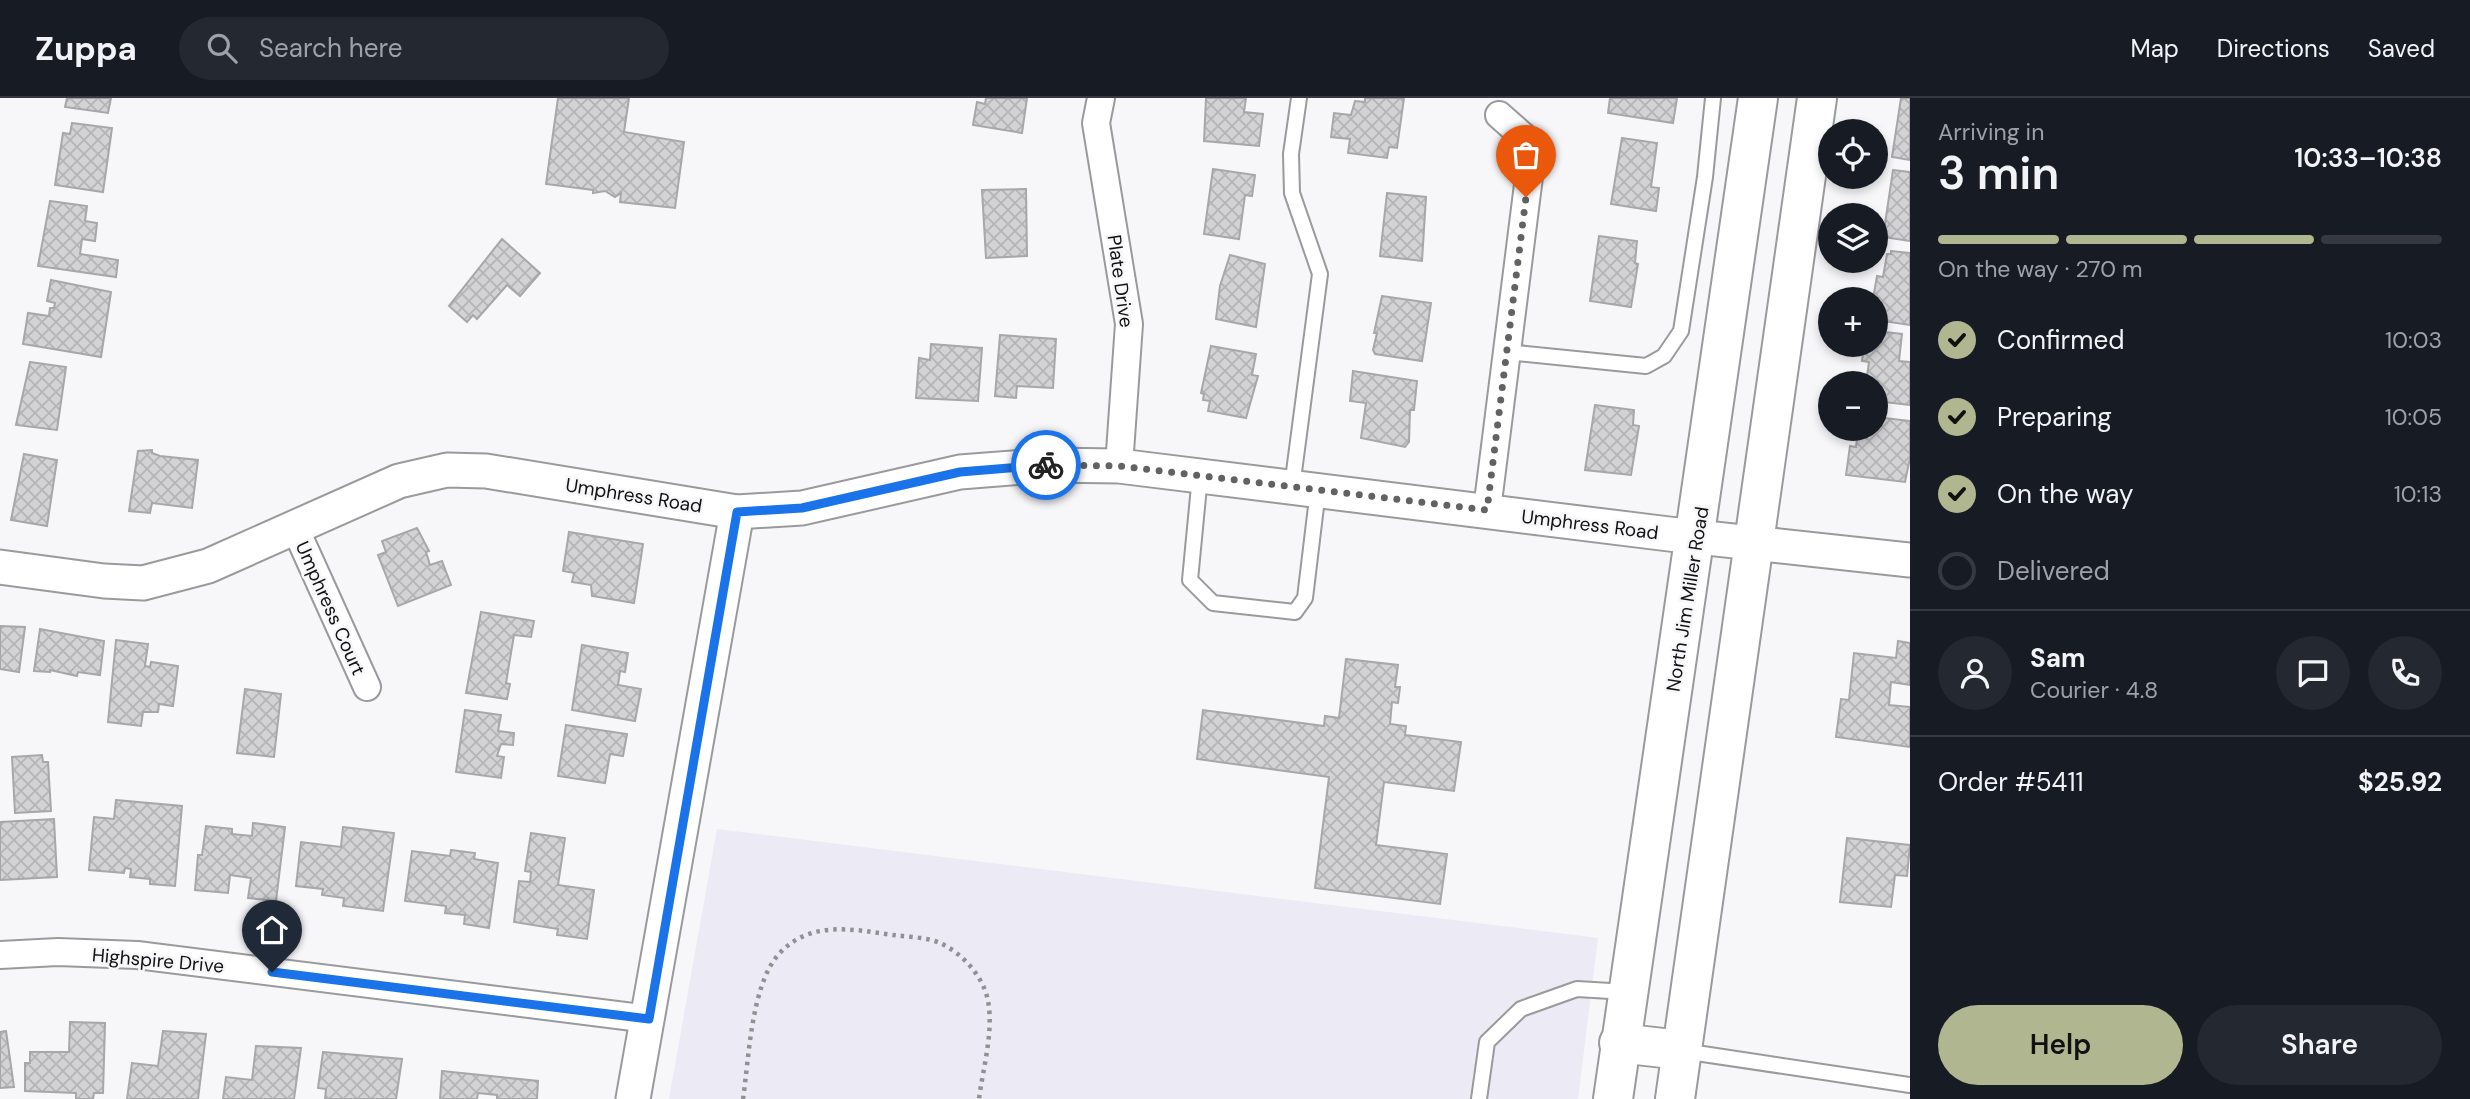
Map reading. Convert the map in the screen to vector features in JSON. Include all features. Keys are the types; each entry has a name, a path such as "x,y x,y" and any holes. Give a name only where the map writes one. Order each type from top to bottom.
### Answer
{"main road":[{"name":"North Jim Miller Road","path":"1613,1099 1619,1043 1697,537 1758,98"},
{"path":"1675,1099 1817,98"},
{"path":"1619,1043 1681,1050"}],"street":[{"name":"Plate Drive","path":"1101,98 1096,123 1129,324 1119,466"},
{"path":"1487,510 1533,145 1499,115"},
{"name":"Umphress Road","path":"0,567 104,581 142,583 208,566 296,530 399,481 447,470 486,471 737,512 802,508 960,472 1049,465 1119,466 1697,537 1910,560"},
{"path":"633,1099 737,512"},
{"name":"Umphress Court","path":"296,530 367,687"},
{"name":"Highspire Drive","path":"0,955 58,952 137,955 649,1019"}],"lane":[{"path":"1200,476 1190,580 1213,603 1295,612 1305,598 1305,488 1320,274 1292,193 1291,154 1299,98"},
{"path":"1507,352 1646,366 1664,356 1681,331 1706,177 1713,98"},
{"path":"1479,1099 1487,1042 1521,1009 1577,989 1628,992"},
{"path":"1681,1050 1910,1085"}],"path":[{"path":"743,1099 760,992 766,972 793,942 827,928 937,942 966,962 986,993 989,1012 978,1099"}],"shaded area":[{"path":"717,829 1598,938 1578,1099 669,1099"}],"building":[{"path":"67,98 111,98 108,113 65,107"},
{"path":"558,98 629,98 624,132 684,142 675,208 620,202 621,193 615,197 605,191 593,193 593,190 546,184"},
{"path":"986,98 1027,98 1022,133 973,125 977,102 985,104"},
{"path":"1206,98 1246,98 1244,112 1263,114 1259,146 1204,141"},
{"path":"1365,98 1404,98 1397,148 1389,147 1387,158 1348,153 1350,139 1331,137 1334,113 1351,115 1355,101 1365,102"},
{"path":"1610,98 1677,98 1673,123 1608,113"},
{"path":"1901,98 1910,98 1910,160 1892,157"},
{"path":"72,123 112,128 103,192 55,185 63,133 70,134"},
{"path":"1622,138 1657,143 1651,187 1659,188 1656,211 1611,204"},
{"path":"1213,169 1255,175 1252,196 1245,195 1239,239 1204,234"},
{"path":"1893,170 1910,172 1910,241 1888,238 1888,204"},
{"path":"1026,189 1027,256 986,258 982,190"},
{"path":"1387,193 1426,197 1422,261 1380,256"},
{"path":"50,201 87,206 85,221 97,223 95,241 82,239 80,254 118,260 116,277 38,266"},
{"path":"1599,236 1637,241 1635,263 1638,264 1631,307 1590,301"},
{"path":"502,239 540,273 520,296 507,285 477,319 473,315 467,322 449,306"},
{"path":"1891,251 1910,253 1910,325 1888,322 1888,287 1875,287 1877,276 1883,277 1884,273 1888,273 1888,254 1891,254"},
{"path":"1230,255 1265,264 1256,327 1216,319 1220,286"},
{"path":"51,280 111,292 101,357 23,344 28,313 49,316 50,308 54,308 55,303 47,301"},
{"path":"1382,296 1431,303 1422,361 1375,354 1373,350 1377,333 1374,333"},
{"path":"1888,332 1902,334 1899,361 1910,362 1910,405 1888,402 1888,371 1868,371 1869,362 1862,361 1862,357 1888,357"},
{"path":"1000,335 1056,339 1053,388 1017,386 1016,398 995,396"},
{"path":"931,344 982,348 978,401 916,398 919,358 930,360"},
{"path":"1211,346 1256,354 1252,375 1258,376 1246,418 1208,411 1210,401 1203,400 1204,394 1201,393"},
{"path":"30,362 66,367 57,430 16,425"},
{"path":"1353,371 1417,381 1414,410 1410,410 1409,442 1405,447 1361,438 1366,403 1350,401"},
{"path":"1595,405 1634,410 1633,425 1639,426 1631,475 1585,470"},
{"path":"1888,418 1910,421 1910,458 1905,482 1846,475 1850,446 1856,447 1857,441 1888,441"},
{"path":"152,450 152,453 160,456 198,460 192,508 152,503 150,513 129,511 138,451"},
{"path":"24,454 57,460 47,526 11,520"},
{"path":"417,528 429,551 426,552 430,565 442,561 451,585 398,606 378,555 386,552 382,541"},
{"path":"569,532 643,544 634,603 592,596 591,585 572,582 574,573 563,571"},
{"path":"481,612 534,621 531,637 514,635 506,683 510,684 507,699 466,693"},
{"path":"0,626 25,627 19,672 0,669"},
{"path":"40,629 104,641 100,675 78,672 77,676 50,670 34,671"},
{"path":"116,640 148,644 145,666 150,667 151,662 178,666 173,706 159,704 158,712 143,712 141,726 108,722"},
{"path":"1898,641 1910,643 1910,685 1891,682 1889,705 1910,707 1910,747 1836,737 1841,699 1849,700 1854,653 1896,658"},
{"path":"582,645 628,653 625,672 620,671 618,685 641,689 635,721 572,710"},
{"path":"1346,659 1398,665 1395,687 1400,687 1398,703 1392,702 1390,724 1406,726 1405,735 1461,742 1454,791 1384,782 1376,845 1447,854 1440,904 1315,888 1329,777 1197,759 1203,710 1324,726 1325,716 1339,718"},
{"path":"245,689 281,694 274,757 237,753"},
{"path":"465,710 501,715 498,731 514,733 513,745 501,744 497,756 504,757 501,778 456,772"},
{"path":"566,725 627,734 623,756 610,754 605,783 558,776"},
{"path":"42,755 43,762 48,762 51,811 15,813 12,757"},
{"path":"116,800 182,806 175,886 150,884 150,879 130,877 131,869 125,868 124,873 89,870 94,817 114,819"},
{"path":"54,819 57,877 0,880 0,822"},
{"path":"253,823 285,827 276,901 248,898 251,878 230,875 228,893 195,890 198,855 202,855 206,826 232,829 232,834 252,836"},
{"path":"343,827 394,833 383,911 343,906 344,898 322,895 323,889 296,886 301,842 341,847"},
{"path":"531,833 565,838 558,885 594,890 587,939 557,935 558,929 514,922 519,881 530,882 531,872 525,871"},
{"path":"1847,838 1910,845 1907,876 1895,875 1891,907 1840,902"},
{"path":"451,850 475,853 474,859 498,863 489,928 464,924 465,915 445,913 446,906 405,901 412,851 450,856"},
{"path":"70,1022 105,1023 103,1093 94,1093 93,1099 76,1099 76,1093 25,1091 25,1063 30,1063 30,1052 69,1052"},
{"path":"6,1031 14,1087 0,1088 0,1032"},
{"path":"163,1031 206,1034 198,1099 127,1099 132,1063 158,1066"},
{"path":"256,1046 301,1048 294,1099 223,1099 226,1077 252,1080"},
{"path":"323,1052 402,1059 396,1099 325,1099 326,1089 318,1088"},
{"path":"442,1071 538,1081 537,1099 497,1099 497,1095 478,1093 477,1099 440,1099"}],"way so far":[{"path":"1046,465 1119,466 1487,510 1526,197"}],"route":[{"path":"272,972 649,1019 737,512 802,508 960,472 1046,465"}]}
